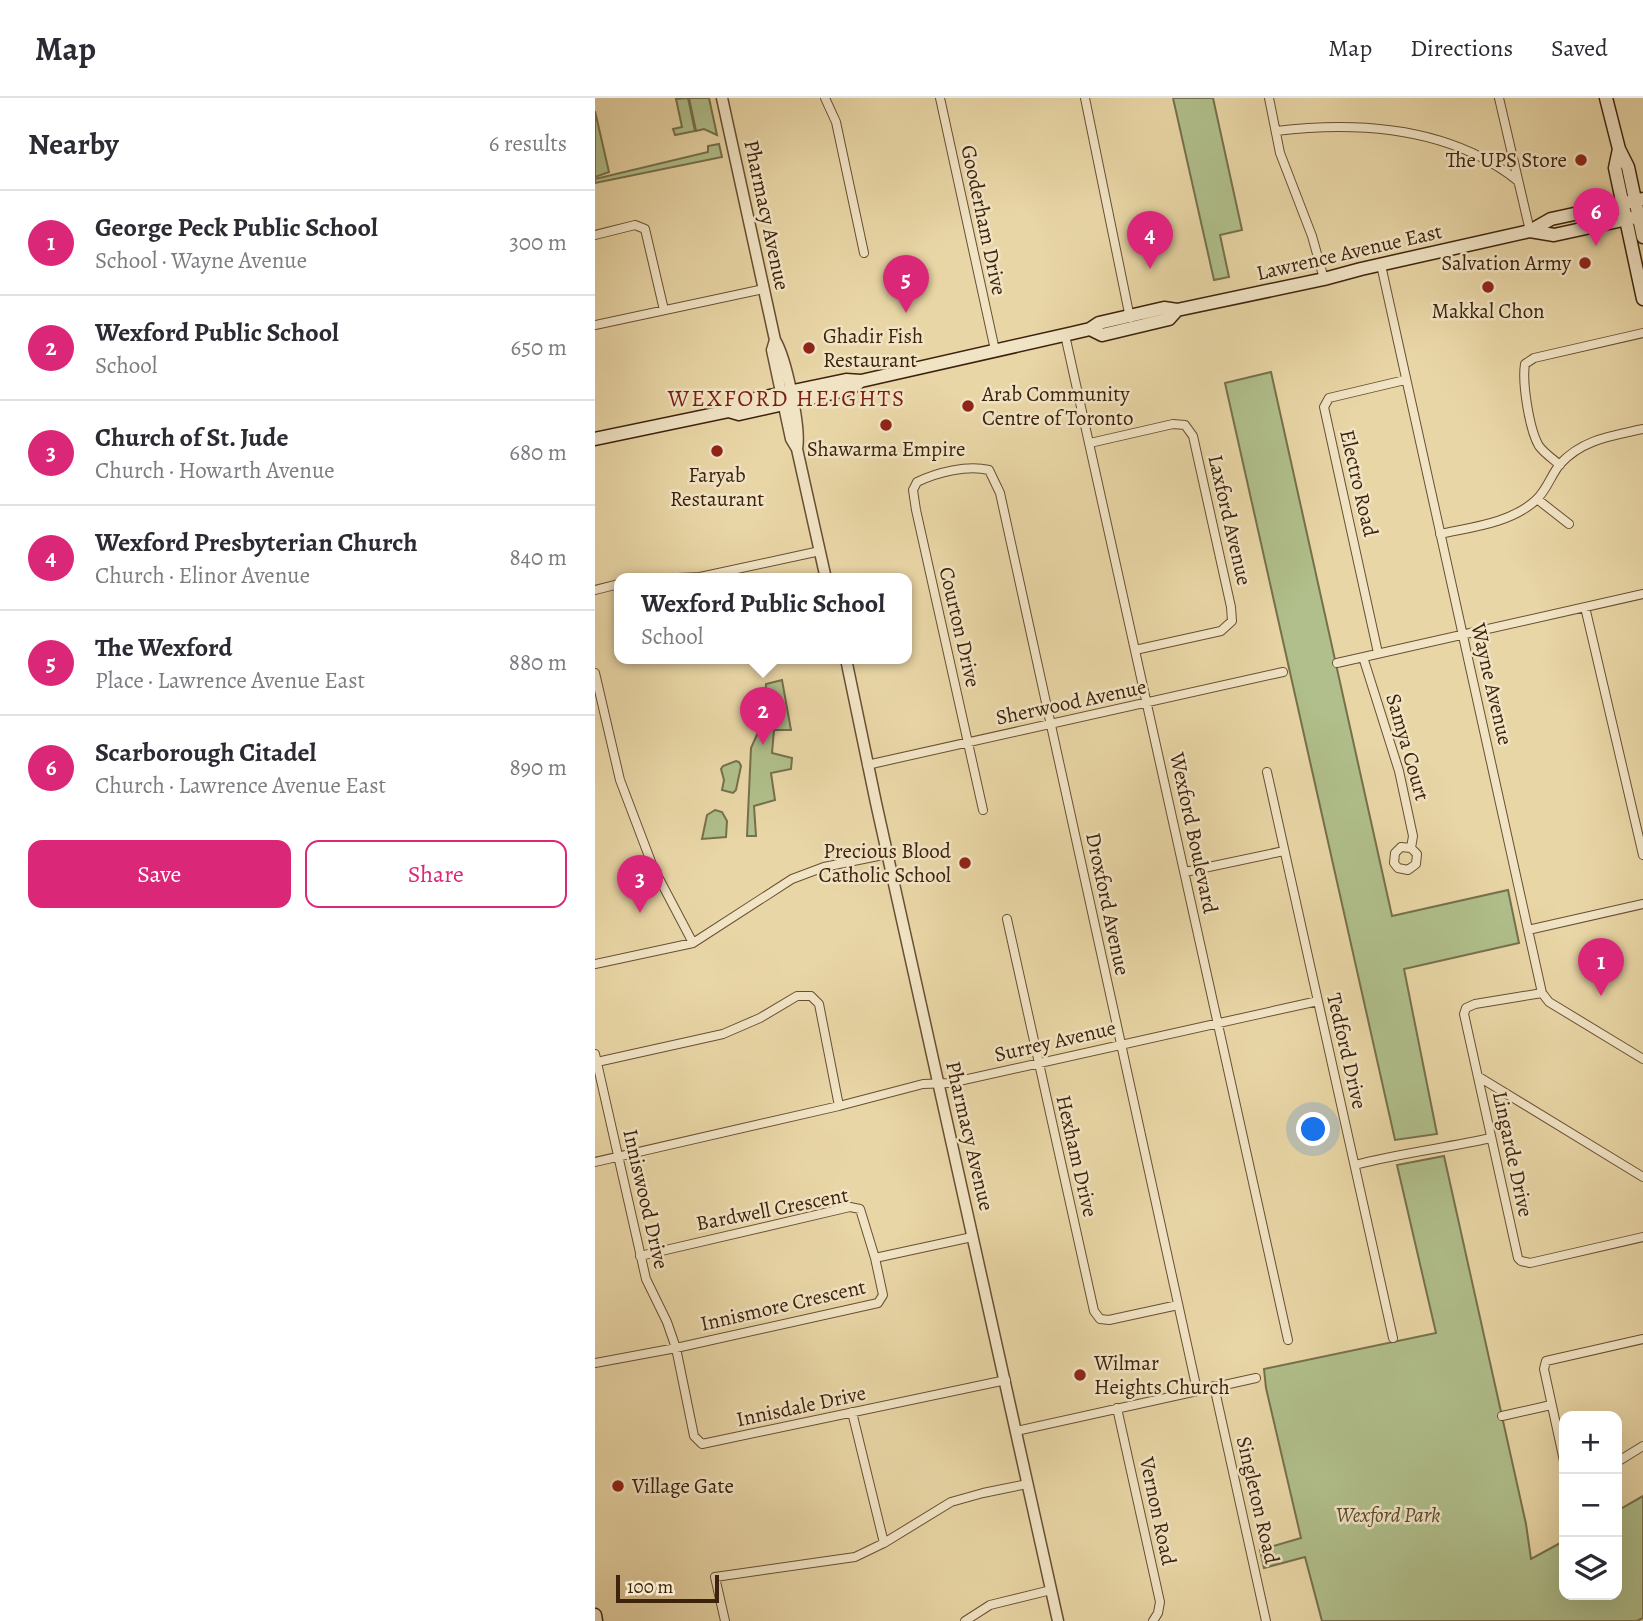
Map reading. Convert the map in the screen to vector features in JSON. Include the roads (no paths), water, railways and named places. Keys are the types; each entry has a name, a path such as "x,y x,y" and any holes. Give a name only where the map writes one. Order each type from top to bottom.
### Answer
{"main road":[{"path":"1606,98 1619,149 1639,199 1636,217 1643,299"},
{"path":"1619,149 1615,168 1622,204 1636,217 1643,237"},
{"name":"Lawrence Avenue East","path":"595,439 729,411 736,403 787,398 846,380 861,381 1065,335 1090,329 1099,323 1131,322 1164,308 1177,310 1324,279 1530,231 1551,219 1639,199"},
{"name":"Lawrence Avenue East","path":"1530,231 1554,235 1636,217"},
{"path":"595,1615 596,1621"}],"street":[{"name":"Pharmacy Avenue","path":"722,98 775,340 780,348 787,398 799,437 797,449 826,573"},
{"path":"825,98 836,122 864,253"},
{"name":"Gooderham Drive","path":"940,98 995,350"},
{"path":"1085,98 1131,322"},
{"path":"1269,98 1280,153 1312,236 1324,279"},
{"path":"1499,98 1530,231"},
{"path":"1276,131 1365,127 1432,138 1469,150 1518,181"},
{"path":"595,235 635,225 645,229 664,310"},
{"name":"Wayne Avenue","path":"1381,265 1542,993"},
{"path":"595,325 764,289"},
{"path":"1560,465 1540,447 1532,428 1523,374 1525,364 1534,358 1643,333"},
{"name":"Wexford Boulevard","path":"1065,335 1288,1340"},
{"name":"Electro Road","path":"1378,653 1324,407 1329,398 1405,380"},
{"name":"Laxford Avenue","path":"1090,443 1173,424 1185,425 1193,436 1228,593 1232,621 1221,631 1136,650"},
{"path":"1440,534 1510,517 1537,499 1560,465 1578,448 1593,440 1643,429"},
{"name":"Droxford Avenue","path":"946,473 974,466 989,470 1000,493 1197,1390"},
{"name":"Courton Drive","path":"946,473 917,482 913,490 983,810"},
{"path":"1537,499 1569,524"},
{"path":"718,573 820,551"},
{"path":"595,590 614,585"},
{"path":"1338,663 1643,594"},
{"path":"1585,607 1643,855"},
{"name":"Samya Court","path":"1363,657 1399,771 1413,836 1411,848"},
{"name":"Pharmacy Avenue","path":"847,664 867,765 1058,1621"},
{"name":"Sherwood Avenue","path":"867,765 1283,672"},
{"path":"595,673 620,780 653,867 693,943"},
{"name":"Tedford Drive","path":"1267,772 1393,1338"},
{"path":"1185,873 1285,851"},
{"path":"595,964 693,943 792,879 824,867 888,854"},
{"path":"1528,930 1643,904"},
{"name":"Hexham Drive","path":"1007,919 1094,1311 1100,1320 1109,1320 1178,1305"},
{"path":"1542,993 1549,1002 1643,1059"},
{"name":"Lingarde Drive","path":"1542,993 1466,1007 1465,1024 1516,1250 1521,1261 1539,1261 1643,1237"},
{"path":"596,1058 723,1034 759,1018 797,996 811,996 818,1004 839,1106"},
{"name":"Surrey Avenue","path":"595,1162 839,1106 882,1093 950,1083 1318,1001"},
{"name":"Inniswood Drive","path":"596,1058 646,1279 667,1322 676,1348"},
{"path":"1479,1077 1643,1177"},
{"path":"1355,1165 1491,1138"},
{"name":"Bardwell Crescent","path":"640,1256 850,1207 860,1209 875,1258"},
{"name":"Innismore Crescent","path":"595,1363 676,1348 878,1303 883,1295 875,1258 972,1237"},
{"path":"1559,1439 1543,1369 1546,1361 1643,1339"},
{"name":"Innisdale Drive","path":"676,1348 694,1436 702,1444 1006,1380"},
{"path":"1016,1431 1256,1378"},
{"name":"Singleton Road","path":"1214,1387 1266,1621"},
{"path":"1502,1416 1551,1405"},
{"name":"Vernon Road","path":"1117,1408 1160,1602 1159,1613 1153,1621"},
{"path":"852,1412 884,1543"},
{"path":"1622,1459 1643,1446"},
{"path":"725,1621 715,1577 855,1557 884,1543 951,1502 1027,1484"},
{"path":"965,1621 990,1605 1051,1590"}],"place":[{"name":"The UPS Store","path":"1581,160"},
{"name":"Scarborough Citadel","path":"1596,246"},
{"name":"Salvation Army","path":"1585,263"},
{"name":"Wexford Presbyterian Church","path":"1150,269"},
{"name":"Makkal Chon","path":"1488,287"},
{"name":"The Wexford","path":"906,313"},
{"name":"Ghadir Fish Restaurant","path":"809,348"},
{"name":"Arab Community Centre of Toronto","path":"968,406"},
{"name":"Shawarma Empire","path":"886,425"},
{"name":"Faryab Restaurant","path":"717,451"},
{"name":"Wexford Public School","path":"763,745"},
{"name":"Precious Blood Catholic School","path":"965,863"},
{"name":"Church of St. Jude","path":"640,913"},
{"name":"George Peck Public School","path":"1601,996"},
{"name":"Wilmar Heights Church","path":"1080,1375"},
{"name":"Village Gate","path":"618,1486"}],"district":[{"name":"WEXFORD HEIGHTS","path":"787,398"}],"park label":[{"name":"Wexford Park","path":"1388,1515"}]}
